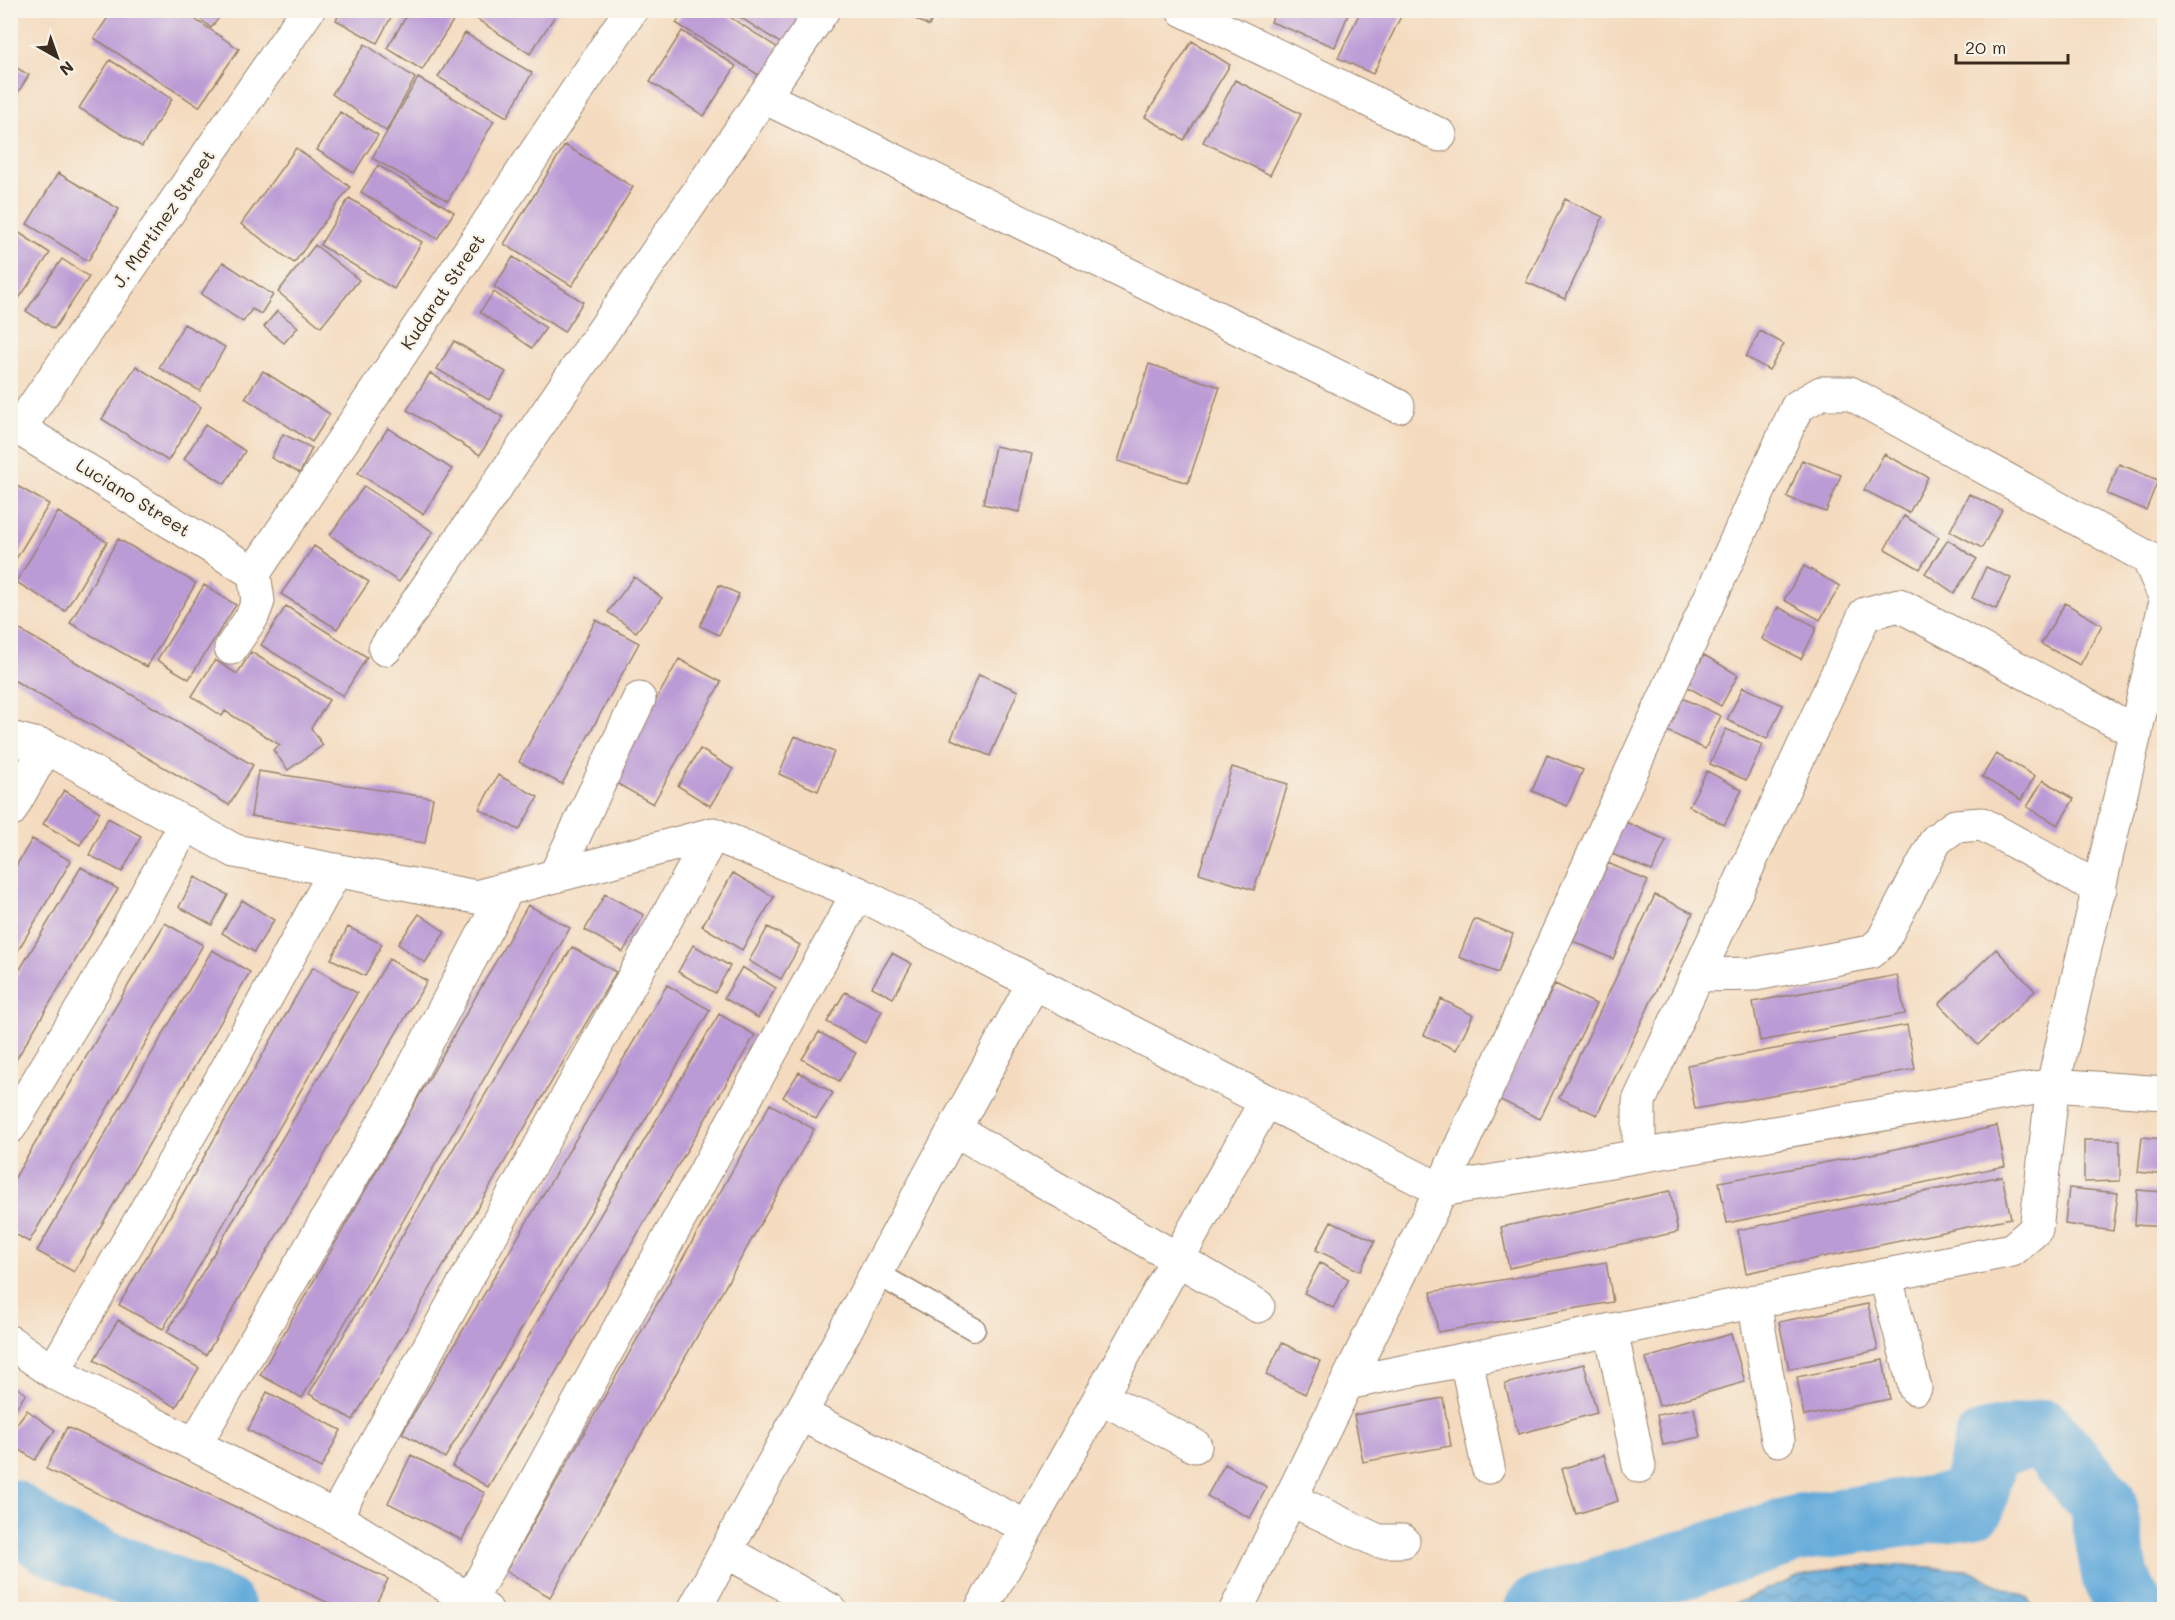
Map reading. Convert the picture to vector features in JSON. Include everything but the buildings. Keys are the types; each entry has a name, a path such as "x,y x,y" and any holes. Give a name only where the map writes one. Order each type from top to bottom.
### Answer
{"street":[{"name":"J. Martinez Street","path":"15,426 308,10"},
{"name":"Kudarat Street","path":"254,573 632,10"},
{"path":"385,649 824,10"},
{"path":"1183,10 1440,135"},
{"path":"764,97 1398,406"},
{"path":"1236,1610 1441,1190 1797,407 1821,393 1850,393 2148,558 2164,594"},
{"name":"Luciano Street","path":"15,426 254,573"},
{"path":"231,648 252,617 258,601 254,573"},
{"path":"1639,1156 1639,1101 1865,614 1899,604 2136,732"},
{"path":"1347,1383 2012,1250 2036,1229 2053,1085 2164,609"},
{"path":"555,876 639,699"},
{"path":"10,738 46,747 236,851 476,897 712,834 858,893 1441,1190 2053,1085 2164,1093"},
{"path":"10,811 46,747"},
{"path":"10,1127 94,987 186,824"},
{"path":"1699,975 1756,974 1870,952 1882,942 1936,840 1955,826 1982,824 2100,889"},
{"path":"335,1517 712,834"},
{"path":"53,1372 221,1080 336,870"},
{"path":"195,1444 394,1105 507,889"},
{"path":"10,1342 53,1372 335,1517 474,1607 858,893"},
{"path":"694,1610 1034,982"},
{"path":"981,1610 1266,1101"},
{"path":"954,1129 1258,1306"},
{"path":"1885,1275 1915,1388"},
{"path":"1754,1301 1778,1440"},
{"path":"1611,1330 1639,1466"},
{"path":"1466,1359 1488,1467"},
{"path":"1100,1397 1195,1446"},
{"path":"800,1414 1027,1527"},
{"path":"1290,1498 1378,1541 1403,1541"},
{"path":"726,1551 830,1610"}],"lane":[{"path":"876,1273 974,1329"}],"water":[{"path":"1903,1565 1967,1570 2029,1598 2031,1609 1722,1609 1795,1578 1840,1567"}],"waterway":[{"path":"1538,1610 1803,1527 1972,1504 1987,1444 2043,1433 2102,1502 2116,1579 2131,1610"},
{"path":"10,1513 51,1542 222,1610"}]}
